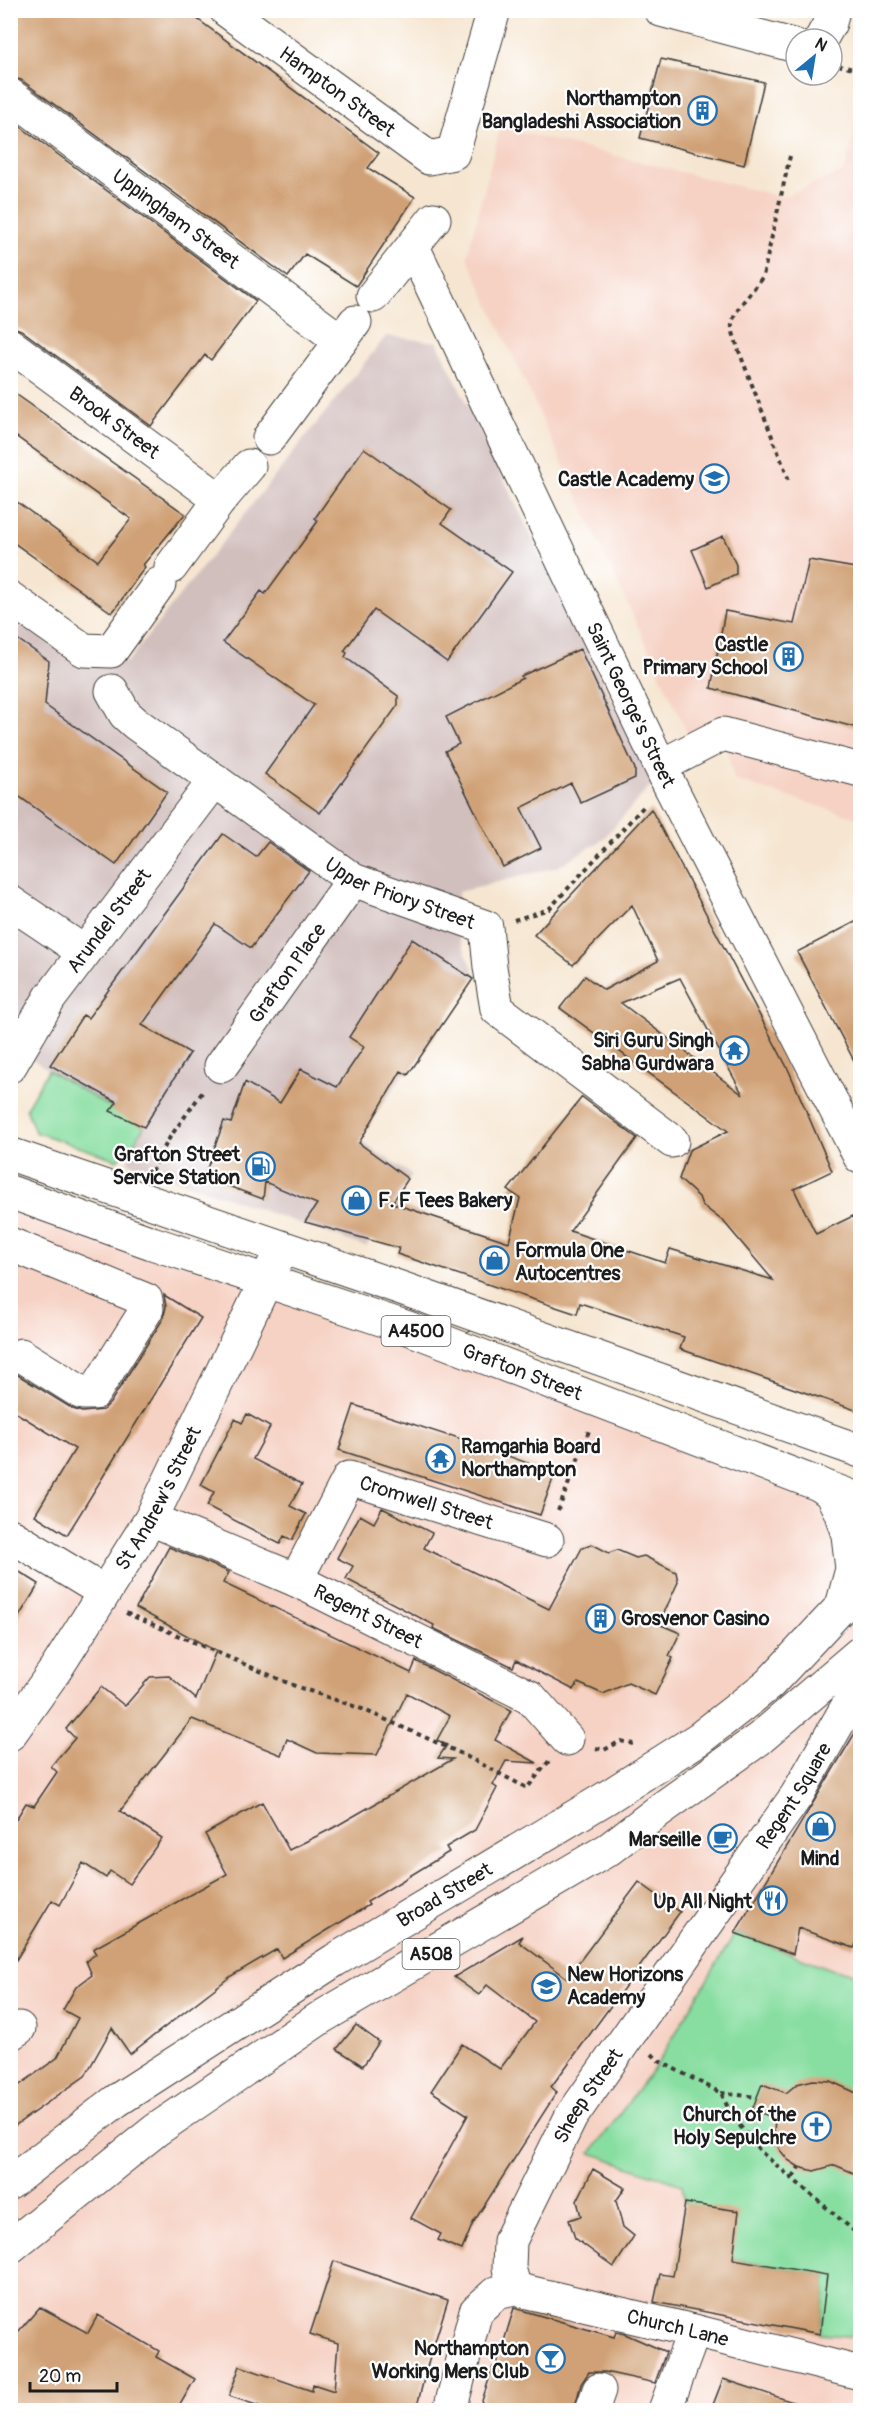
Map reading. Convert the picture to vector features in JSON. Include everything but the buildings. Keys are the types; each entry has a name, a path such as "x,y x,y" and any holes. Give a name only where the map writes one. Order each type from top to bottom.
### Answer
{"main road":[{"name":"Hampton Street","path":"226,10 429,159 453,153 494,10"},
{"path":"661,10 784,43"},
{"path":"828,27 833,10"},
{"name":"Uppingham Street","path":"10,95 356,320"},
{"path":"269,438 434,219"},
{"name":"Saint George's Street","path":"412,247 664,773 861,1157"},
{"name":"Brook Street","path":"10,345 220,500"},
{"path":"10,598 84,650 111,651 220,500 249,466"},
{"name":"Upper Priory Street","path":"112,691 125,714 135,723 353,880 486,927 490,967 498,1009 672,1141"},
{"path":"664,773 723,734 861,770"},
{"name":"Arundel Street","path":"10,1066 50,998 215,780"},
{"name":"Grafton Place","path":"221,1066 353,880"},
{"path":"10,902 84,952"},
{"name":"Grafton Street","path":"10,1154 401,1288 861,1451"},
{"name":"Grafton Street","path":"10,1192 408,1328 861,1500"},
{"path":"10,1244 146,1300 147,1309 94,1393 82,1393 21,1355"},
{"name":"St Andrew's Street","path":"10,1734 102,1597 151,1519 282,1248"},
{"name":"Cromwell Street","path":"296,1580 349,1478 547,1540"},
{"path":"818,1483 831,1493 848,1535 852,1569 851,1596"},
{"name":"Regent Street","path":"151,1519 296,1580 530,1697 567,1739"},
{"path":"10,1535 102,1597"},
{"name":"Broad Street","path":"10,2183 116,2101 335,1960 606,1798 700,1738 769,1684 851,1596"},
{"name":"Regent Square","path":"710,1920 797,1795 850,1702 856,1657"},
{"name":"A508","path":"10,2247 156,2130 320,2018 609,1849 759,1739 856,1657"},
{"name":"Sheep Street","path":"505,2291 510,2241 571,2117 710,1920"},
{"path":"450,2410 476,2310 505,2291"},
{"name":"Church Lane","path":"505,2291 694,2331 861,2373"},
{"path":"665,2410 694,2331"}],"path":[{"path":"844,66 861,71"},
{"path":"790,156 763,276 753,292 736,310 732,325 790,483"},
{"path":"486,927 549,909 664,773"},
{"path":"137,1199 170,1137 221,1066"},
{"path":"547,1540 600,1400"},
{"path":"102,1597 295,1686 362,1709 460,1753 527,1788 567,1739 604,1750 621,1741"},
{"path":"632,2031 659,2061 721,2093 757,2097"},
{"path":"721,2093 732,2116 761,2152 861,2236"},
{"path":"793,2177 799,2167"}],"shaded area":[{"name":"Castle Academy","path":"860,104 860,819 734,780 723,734 691,741 467,257 500,127 782,197 845,171"},
{"path":"386,336 437,342 652,784 602,840 557,867 458,892 459,938 476,975 357,1139 412,1175 366,1247 127,1162 144,1126 11,1047 10,617 80,664 127,662"},
{"path":"10,1184 339,1305 860,1520 860,2410 11,2410"}],"green space":[{"path":"48,1070 144,1127 130,1149 117,1160 35,1132 26,1108"},
{"path":"735,1933 834,1970 860,1974 860,2337 820,2334 827,2275 733,2259 685,2203 682,2185 591,2153 659,2061"}],"place":[{"name":"Northampton Bangladeshi Association","path":"702,110"},
{"name":"Castle Academy","path":"715,479"},
{"name":"Castle Primary School","path":"789,656"},
{"name":"Siri Guru Singh Sabha Gurdwara","path":"735,1051"},
{"name":"Grafton Street Service Station","path":"261,1166"},
{"name":"F. F Tees Bakery","path":"357,1200"},
{"name":"Formula One Autocentres","path":"494,1261"},
{"name":"Ramgarhia Board Northampton","path":"440,1458"},
{"name":"Grosvenor Casino","path":"600,1618"},
{"name":"Mind","path":"820,1827"},
{"name":"Marseille","path":"722,1839"},
{"name":"Up All Night","path":"773,1901"},
{"name":"New Horizons Academy","path":"546,1986"},
{"name":"Church of the Holy Sepulchre","path":"817,2126"},
{"name":"Northampton Working Mens Club","path":"550,2359"}]}
